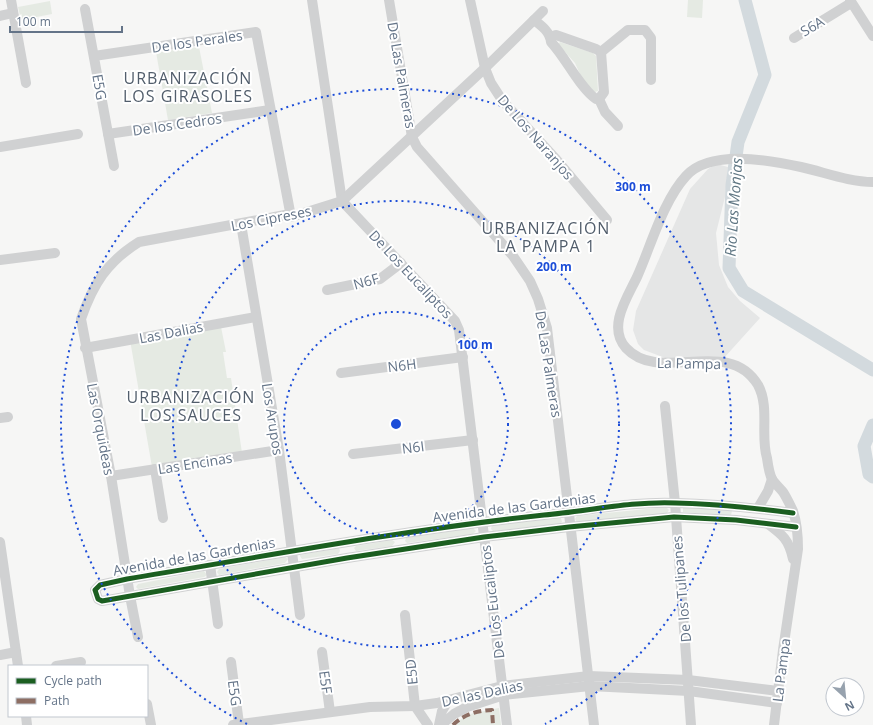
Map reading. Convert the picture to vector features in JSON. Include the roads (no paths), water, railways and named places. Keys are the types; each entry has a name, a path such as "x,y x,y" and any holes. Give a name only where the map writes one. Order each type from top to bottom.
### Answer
{"street":[{"path":"11,0 26,82"},
{"path":"312,0 342,202"},
{"name":"De Las Palmeras","path":"389,0 412,137 422,154 513,256 530,281 538,299 546,328 569,527 590,681 594,725"},
{"name":"De Los Naranjos","path":"470,0 491,83 502,100 555,158 606,220"},
{"path":"851,1 873,36"},
{"name":"S6A","path":"794,38 851,1"},
{"name":"E5G","path":"85,8 114,166"},
{"name":"Los Cipreses","path":"139,242 285,215 291,217 342,202 486,68 543,10"},
{"path":"0,16 13,13"},
{"path":"534,20 544,27 550,37 551,42 572,69 586,91 596,99 600,99"},
{"path":"600,52 628,30 645,30 650,38 651,80"},
{"name":"De los Perales","path":"94,56 256,32 291,217"},
{"path":"550,37 556,35 596,49 600,52"},
{"path":"600,52 604,92 600,99"},
{"path":"600,99 605,112 618,126"},
{"name":"De los Cedros","path":"108,134 270,110"},
{"path":"0,147 78,134"},
{"name":"La Pampa","path":"774,725 794,566 798,549 793,513 784,494 772,479 764,449 764,410 758,386 747,374 726,362 647,362 636,357 625,347 619,332 618,318 667,205 686,176 696,168 721,161 766,159 851,179 873,182"},
{"name":"De Los Eucaliptos","path":"342,202 401,263 458,326 507,725"},
{"name":"Los Arupos","path":"241,224 278,450 293,551 300,615"},
{"name":"Las Orquideas","path":"138,638 111,476 85,348 81,319 87,300 101,276 119,254 139,242"},
{"path":"0,260 55,253"},
{"name":"N6F","path":"327,290 380,279 401,263"},
{"name":"Las Dalias","path":"85,348 256,317"},
{"name":"N6H","path":"341,373 463,357"},
{"name":"De los Tulipanes","path":"665,406 675,503 674,517 691,725"},
{"name":"N6I","path":"354,454 473,440"},
{"name":"Las Encinas","path":"111,476 278,450"},
{"path":"155,469 163,518"},
{"path":"758,508 768,491 772,479"},
{"name":"Avenida de las Gardenias","path":"793,513 758,508 675,503 621,506 482,522 348,541 127,579 100,585 95,590 98,599 102,601 351,557 484,537 674,517 796,527"},
{"path":"768,524 786,538 791,546 794,566"},
{"path":"397,534 399,550"},
{"path":"348,541 351,557"},
{"path":"0,542 1,558 18,665"},
{"path":"210,565 214,582 218,624"},
{"name":"E5D","path":"405,615 415,706 428,725"},
{"path":"0,655 16,652"},
{"name":"E5F","path":"322,652 330,712"},
{"path":"62,665 81,662"},
{"name":"E5G","path":"231,662 236,725"},
{"name":"De las Dalias","path":"236,725 370,707 415,706 503,690 590,681 688,680 778,691"},
{"name":"De las Dalias","path":"590,681 688,691 777,703"},
{"name":"De las Dalias","path":"440,725 454,714 503,690"},
{"path":"440,725 442,711 448,701"},
{"path":"148,709 151,725"}],"waterway":[{"name":"Rio Las Monjas","path":"745,0 765,75 738,142 732,185 729,268 743,291 873,370"},
{"name":"Rio Las Monjas","path":"873,425 864,446 869,474 873,477"}],"district":[{"name":"URBANIZACIÓN LOS GIRASOLES","path":"188,87"},
{"name":"URBANIZACIÓN LA PAMPA 1","path":"546,237"},
{"name":"URBANIZACIÓN LOS SAUCES","path":"191,406"}]}
